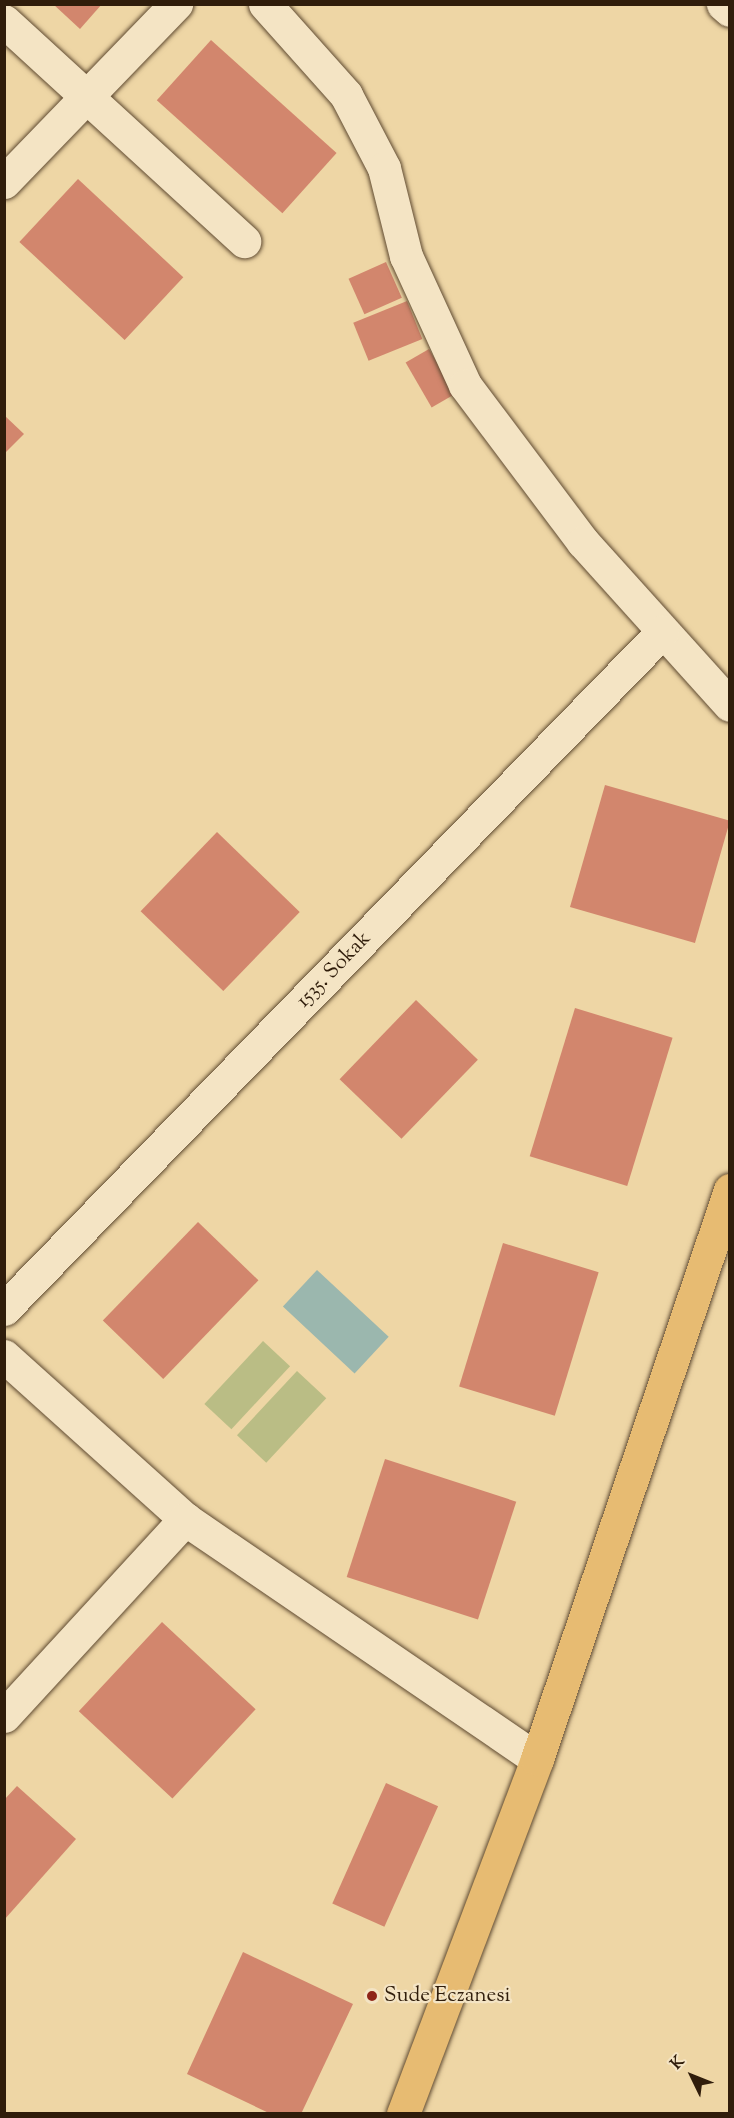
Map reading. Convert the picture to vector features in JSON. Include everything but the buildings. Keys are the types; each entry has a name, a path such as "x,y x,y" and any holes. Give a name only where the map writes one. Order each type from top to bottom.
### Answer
{"main road":[{"path":"403,2114 537,1759 729,1190"}],"street":[{"path":"4,182 176,4"},
{"path":"265,4 346,95 384,168 405,256 465,384 583,542 729,705"},
{"path":"723,4 729,10"},
{"path":"4,21 244,241"},
{"name":"1535. Sokak","path":"4,1309 663,631"},
{"path":"6,1361 185,1519 537,1759"},
{"path":"4,1716 185,1519"}],"green space":[{"path":"263,1341 290,1366 231,1429 204,1404"},
{"path":"297,1371 326,1398 266,1463 237,1435"}],"water":[{"path":"317,1270 389,1337 355,1373 283,1307"}],"place":[{"name":"Sude Eczanesi","path":"372,1996"}]}
